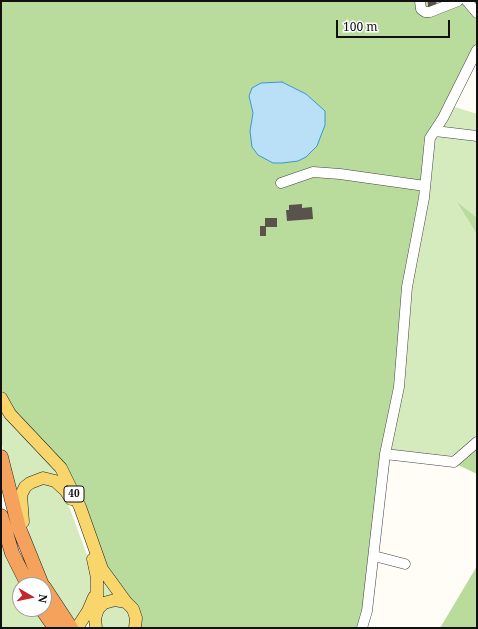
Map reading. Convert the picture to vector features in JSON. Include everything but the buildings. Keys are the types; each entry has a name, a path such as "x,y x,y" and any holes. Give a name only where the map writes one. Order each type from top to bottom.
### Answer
{"highway":[{"name":"40","path":"1,457 12,504 27,549 39,577"},
{"path":"1,518 12,553 24,577"},
{"name":"40","path":"55,620 71,628"}],"main road":[{"name":"40","path":"1,398 10,414 61,468 76,500 102,569 126,602 132,607 136,615 135,628"},
{"name":"40","path":"27,549 21,509 21,495 25,487 30,482 43,478 50,479 55,481 65,490 74,507 94,562 96,584 96,619"},
{"path":"77,628 92,603 96,584"},
{"path":"77,628 96,619 103,604 109,601 118,600 126,602"}],"street":[{"path":"420,1 422,9 425,12 430,12 458,1"},
{"path":"467,1 477,13"},
{"path":"362,628 367,612 386,454 399,387 407,286 425,186 430,138 444,118 477,50"},
{"path":"435,131 477,136"},
{"path":"281,182 313,172 340,174 425,186"},
{"path":"386,454 454,462 477,442"},
{"path":"374,556 405,564"}],"green space":[{"path":"1,1 477,1 477,43 447,104 427,137 364,611 359,628 140,628 106,567 84,505 8,401 1,388"},
{"path":"452,106 477,114 477,438 452,459 389,452 410,287 433,139"},
{"path":"457,202 477,218 477,234"},
{"path":"1,408 15,427 57,471 65,484 51,475 34,475 21,485 16,502 1,440"},
{"path":"477,446 477,474 456,464"},
{"path":"44,483 53,486 64,497 90,563 92,584 89,597 74,624 52,591 52,577 43,577 31,548 25,502 29,489"},
{"path":"65,484 77,506 93,552 77,507"},
{"path":"1,535 19,577 12,577 12,617 42,617 50,628 1,628"},
{"path":"93,552 101,575 114,595 102,599 101,577"},
{"path":"477,566 477,628 440,628"},
{"path":"110,605 122,606 131,615 130,628 101,628 101,613"}],"water":[{"path":"282,82 306,94 325,111 325,125 317,146 306,157 298,161 273,163 258,155 252,147 250,131 253,113 249,96 252,88 261,83"}]}
